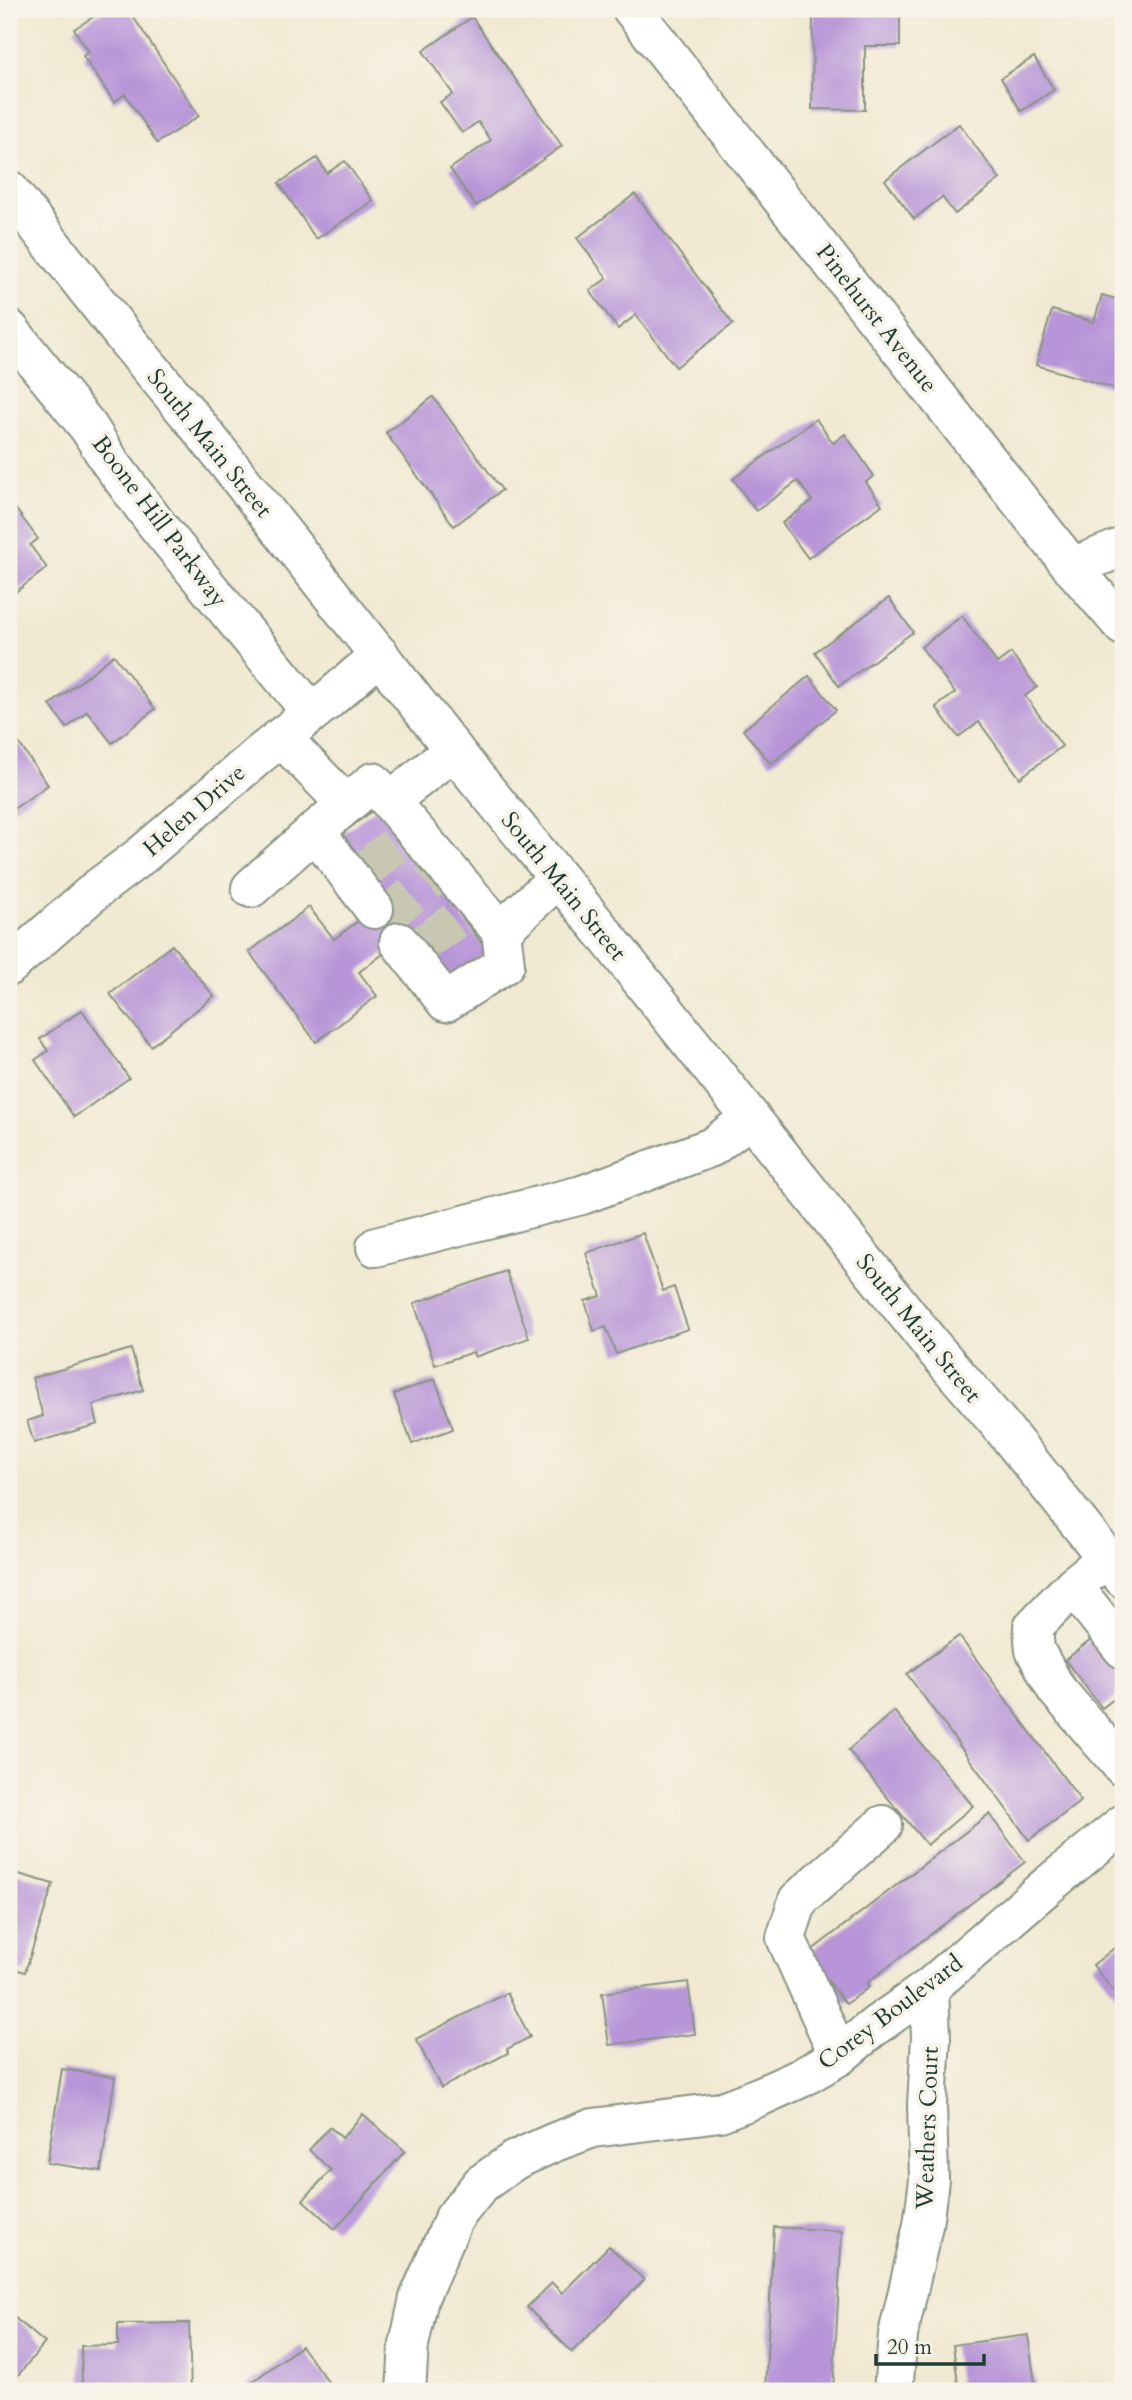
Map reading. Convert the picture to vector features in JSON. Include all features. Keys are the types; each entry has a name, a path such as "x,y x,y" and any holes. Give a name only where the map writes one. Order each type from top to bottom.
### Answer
{"street":[{"name":"Pinehurst Avenue","path":"632,9 1072,567 1123,626"},
{"name":"South Main Street","path":"9,190 933,1347 1001,1426 1115,1568"},
{"name":"Boone Hill Parkway","path":"9,329 89,428 110,462 157,525 311,712"},
{"path":"1072,567 1123,547"},
{"name":"Helen Drive","path":"9,966 97,889 142,855 380,655"},
{"path":"281,737 346,804"},
{"path":"402,822 454,750"},
{"path":"251,888 373,782 439,872 480,916 505,964 446,1002 411,947"},
{"path":"315,831 364,887"},
{"path":"480,916 558,878"},
{"path":"376,1247 582,1195 712,1147 750,1118"},
{"path":"1115,1568 1073,1586 1033,1627 1035,1650 1056,1689 1121,1761"},
{"path":"1073,1586 1123,1649"},
{"name":"Corey Boulevard","path":"406,2391 409,2345 419,2298 454,2218 481,2184 515,2160 593,2127 720,2112 801,2078 839,2056 875,2026 929,1988 1123,1824"},
{"path":"839,2056 786,1938 797,1900 883,1825"},
{"name":"Weathers Court","path":"893,2391 898,2335 923,2225 929,2180 927,2105 932,2038 929,1988"}],"building":[{"path":"106,9 128,9 199,116 157,143 125,94 114,102 83,56 89,52 74,29"},
{"path":"813,9 900,10 900,46 865,46 865,110 812,109"},
{"path":"472,17 562,146 476,206 450,169 491,140 478,122 462,133 440,102 453,94 423,51"},
{"path":"1034,57 1054,90 1021,111 1001,78"},
{"path":"959,124 1000,179 955,214 942,197 914,219 885,180"},
{"path":"317,158 327,173 345,161 373,201 316,239 279,183"},
{"path":"635,194 733,324 676,367 636,315 618,329 590,291 607,278 577,238"},
{"path":"1102,295 1123,301 1123,391 1036,365 1052,310 1094,322"},
{"path":"433,397 502,490 454,526 386,433"},
{"path":"816,419 833,443 845,434 874,476 866,482 882,505 808,558 782,523 812,501 798,481 756,511 733,479"},
{"path":"9,500 38,539 30,545 47,568 9,597"},
{"path":"889,598 913,632 839,686 815,652"},
{"path":"962,616 997,663 1011,653 1037,687 1025,696 1062,746 1020,778 979,722 958,737 936,707 955,693 921,647"},
{"path":"114,655 155,709 112,743 87,711 67,728 50,705"},
{"path":"809,676 836,710 771,764 743,730"},
{"path":"9,729 48,785 9,812"},
{"path":"379,806 488,952 451,979 414,931 359,972 377,996 316,1042 249,952 309,907 334,939 387,899 339,836"},
{"path":"172,945 214,996 151,1046 110,994"},
{"path":"82,1010 129,1078 74,1117 35,1060 48,1051 40,1039"},
{"path":"643,1233 663,1291 674,1287 688,1329 616,1354 606,1327 594,1331 585,1301 601,1296 586,1253"},
{"path":"506,1271 529,1338 475,1357 473,1352 435,1365 414,1303"},
{"path":"131,1349 143,1390 93,1405 98,1424 34,1443 27,1421 43,1416 32,1378"},
{"path":"435,1379 453,1429 412,1444 394,1394"},
{"path":"1099,1634 1123,1666 1123,1692 1102,1708 1065,1660"},
{"path":"959,1636 1081,1801 1029,1840 907,1674"},
{"path":"894,1711 973,1806 927,1845 848,1750"},
{"path":"989,1814 1025,1862 867,1983 869,1987 846,2004 807,1954"},
{"path":"12,1872 53,1884 25,1972 9,1967 9,1882"},
{"path":"1123,1941 1123,1991 1117,1996 1093,1965"},
{"path":"688,1982 695,2034 609,2045 602,1993"},
{"path":"507,1993 530,2037 507,2049 508,2053 441,2088 416,2039"},
{"path":"62,2069 115,2077 101,2171 47,2163"},
{"path":"363,2114 405,2151 335,2229 303,2200 331,2170 309,2150 330,2127 342,2138"},
{"path":"774,2227 842,2231 833,2391 765,2391"},
{"path":"609,2246 644,2280 572,2352 527,2307 552,2283 562,2293"},
{"path":"9,2313 45,2343 9,2386"},
{"path":"189,2323 191,2391 82,2391 81,2346 118,2345 118,2324"},
{"path":"1028,2335 1036,2391 959,2391 953,2345"},
{"path":"301,2346 335,2391 240,2391"}],"tunnel":[{"path":"365,870 403,838"},
{"path":"382,919 433,878"},
{"path":"424,943 461,916"}]}
